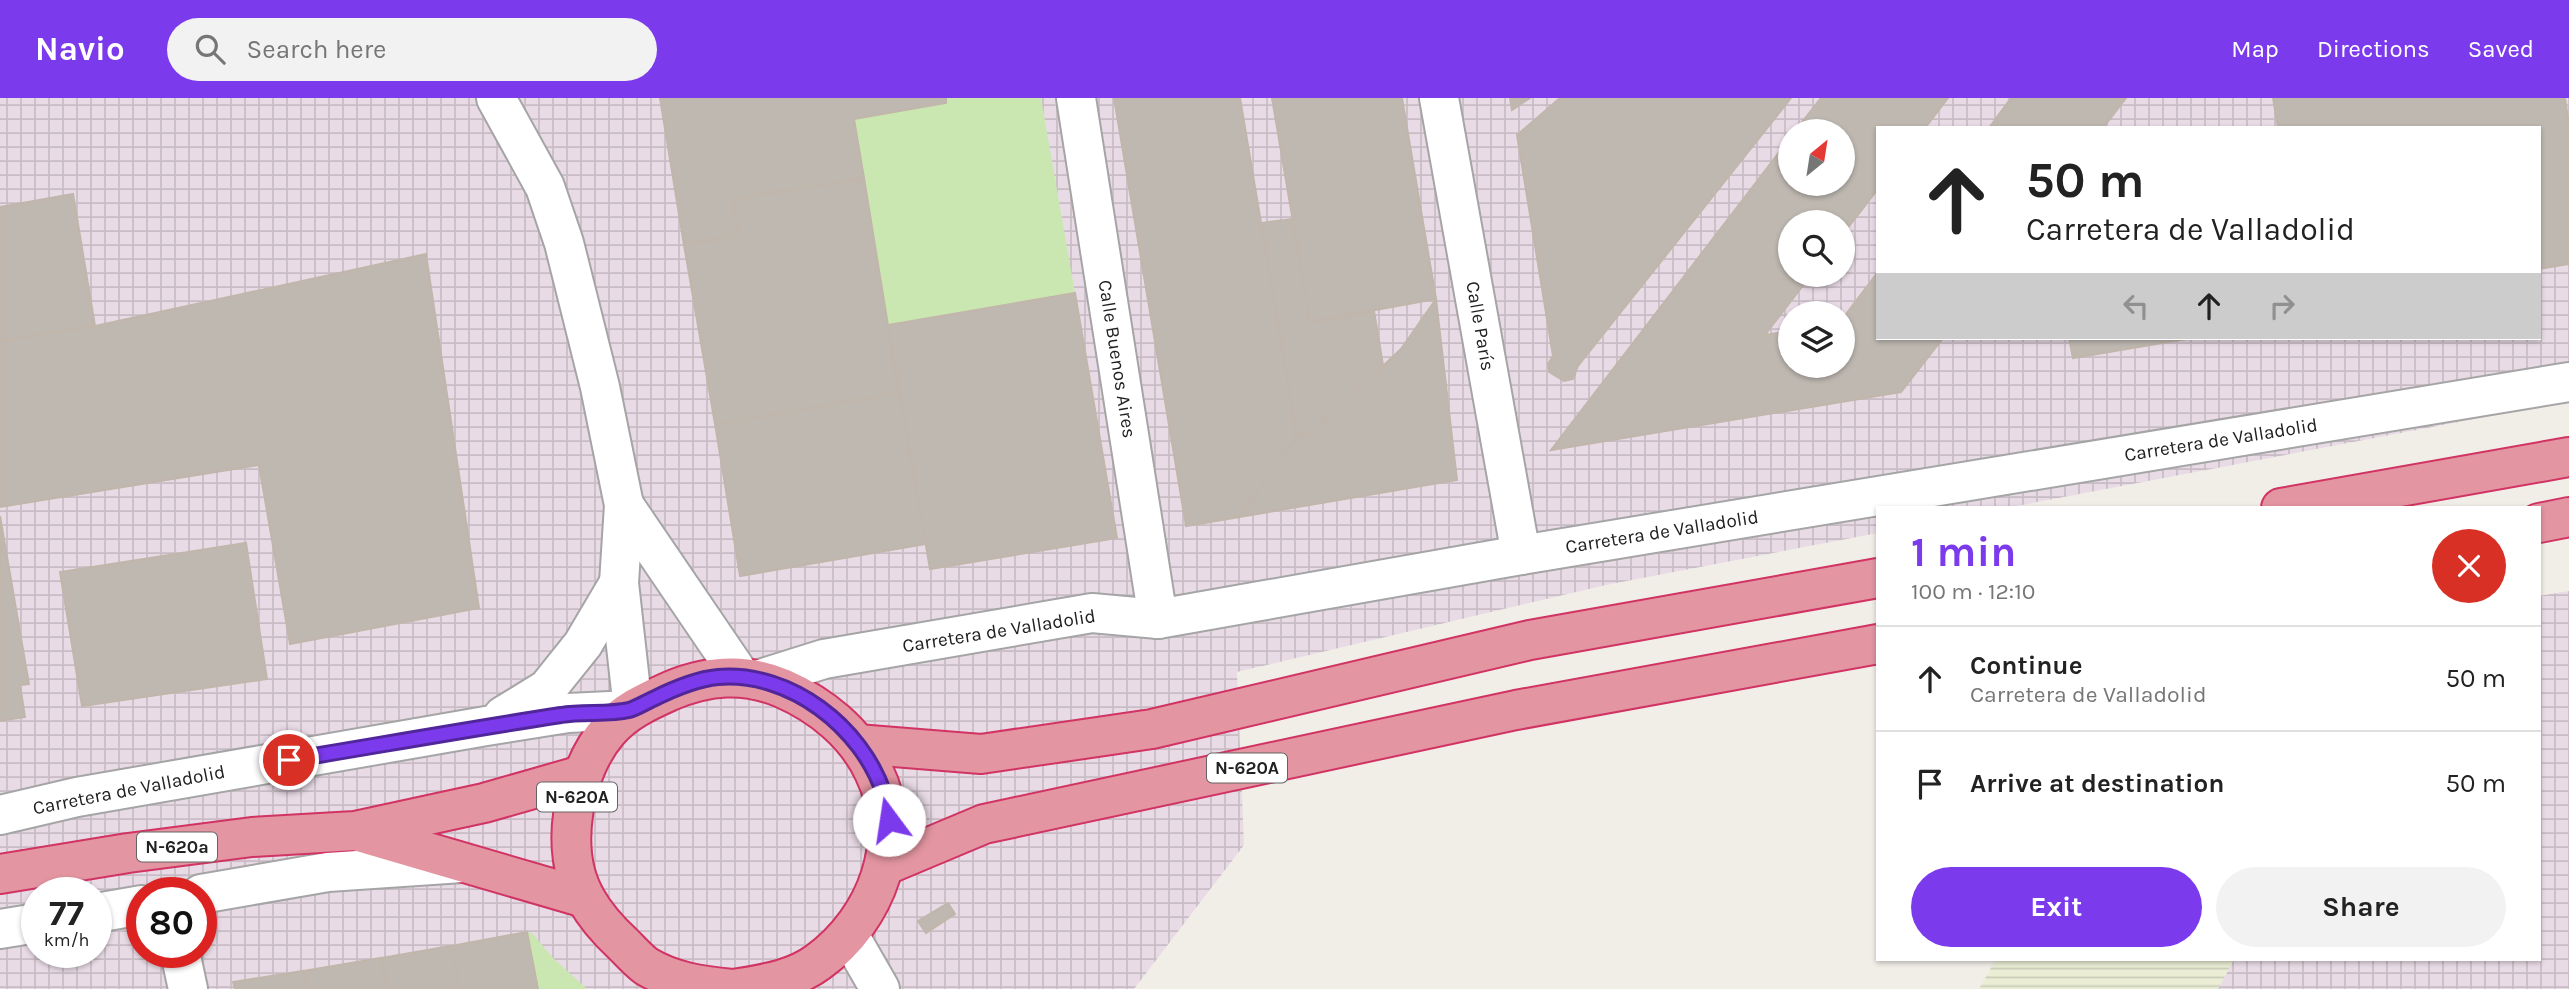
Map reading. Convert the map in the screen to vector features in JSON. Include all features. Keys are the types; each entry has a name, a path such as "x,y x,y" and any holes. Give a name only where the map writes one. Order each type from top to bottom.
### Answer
{"highway":[{"path":"2292,506 2569,457"},
{"path":"2541,523 2569,517"},
{"path":"857,744 981,754 1152,729 1530,639 1876,578"},
{"name":"N-620A","path":"884,866 984,824 1516,710 1876,644"},
{"name":"N-620A","path":"717,677 749,678 813,703 836,721 857,744 873,768 885,795 889,820 884,866 871,903 849,935 787,985 733,989 687,984 646,965 614,936 585,898 573,859 571,822 582,775 608,731 632,710 688,684 717,677"},
{"name":"N-620a","path":"0,874 128,853 252,837 355,831 484,803 582,775"},
{"name":"N-620a","path":"355,831 585,898"}],"street":[{"path":"496,98 545,187 564,243 600,387 624,505 619,583 632,710"},
{"name":"Calle Buenos Aires","path":"1076,98 1158,619"},
{"name":"Calle París","path":"1440,98 1521,555"},
{"name":"Carretera de Valladolid","path":"749,678 824,659 1091,613 1158,619 1521,555 2569,382"},
{"path":"624,505 749,678"},
{"path":"486,726 547,689 583,644 619,583"},
{"name":"Carretera de Valladolid","path":"0,815 77,797 486,726 568,713 632,710"},
{"path":"217,891 328,872 471,863"},
{"path":"0,929 21,926"},
{"path":"849,935 880,989"},
{"path":"183,968 188,989"}],"shaded area":[{"path":"0,98 2569,98 2569,401 2016,506 1876,506 1876,533 1606,585 1237,672 1244,845 1134,989 0,989"},
{"path":"2569,591 2569,989 2218,989 2233,961 2541,961 2541,596"}],"green space":[{"path":"946,98 1041,98 1075,293 888,325 854,119 946,103"},
{"path":"527,932 532,933 553,958 587,989 538,989"},
{"path":"1995,961 2233,961 2218,989 1979,989"}],"building":[{"path":"660,98 946,98 946,103 854,119 864,178 733,199 738,235 684,245"},
{"path":"1114,98 1240,98 1297,436 1239,517 1186,526"},
{"path":"1272,98 1402,98 1436,299 1310,322"},
{"path":"1510,98 1530,98 1512,110"},
{"path":"1560,98 1791,98 1578,366 1573,379 1564,381 1549,372 1548,364 1553,356 1517,135"},
{"path":"1821,98 1948,98 1927,126 1876,126 1876,192 1855,219 1855,210 1778,210 1778,287 1802,287 1791,301 1778,301 1778,318 1765,335 1778,333 1778,378 1855,378 1855,302 1876,275 1876,340 1941,340 1901,392 1551,450 1778,154 1778,196 1855,196 1855,119 1804,119"},
{"path":"2011,98 2126,98 2105,126 1990,126"},
{"path":"2273,98 2565,98 2569,125 2569,264 2541,269 2541,126 2278,126"},
{"path":"864,178 899,393 715,424 684,245 738,235 733,199"},
{"path":"73,194 95,326 0,341 0,207"},
{"path":"1292,219 1310,322 1374,311 1383,365 1310,434 1297,436 1261,223"},
{"path":"426,254 479,608 290,644 259,465 0,507 0,341 95,326"},
{"path":"1075,293 1117,538 930,569 888,325"},
{"path":"1436,299 1457,480 1239,517 1297,436 1310,434 1401,349"},
{"path":"2069,340 2180,340 2073,358"},
{"path":"899,393 926,544 740,576 715,424"},
{"path":"0,516 29,684 20,685 25,717 0,721"},
{"path":"246,543 267,679 82,706 60,572"},
{"path":"948,903 955,914 926,933 918,921"},
{"path":"527,932 538,989 460,989 451,946"},
{"path":"451,946 460,989 387,989 381,958"},
{"path":"381,958 387,989 307,989 303,971"},
{"path":"303,971 307,989 235,989 233,982"}],"route":[{"path":"289,760 568,713 631,710 688,684 717,677 741,677 791,692 813,703 836,721 857,744 873,768 885,795 889,820"}]}
